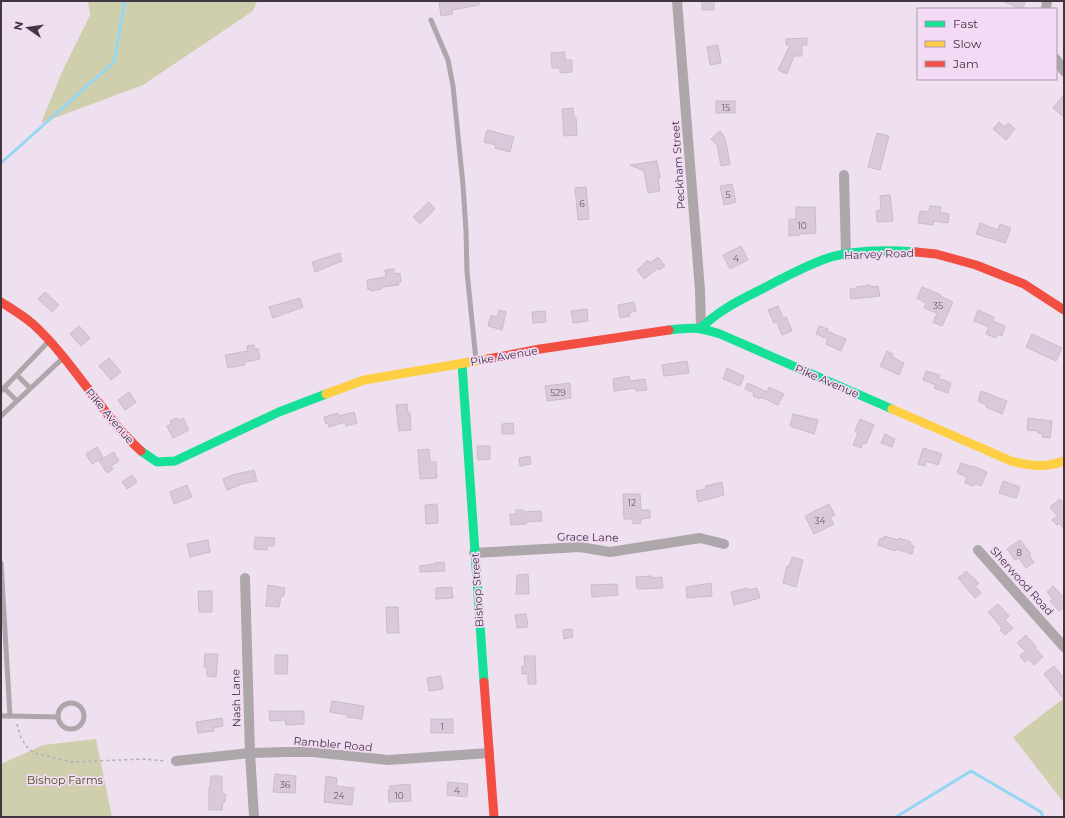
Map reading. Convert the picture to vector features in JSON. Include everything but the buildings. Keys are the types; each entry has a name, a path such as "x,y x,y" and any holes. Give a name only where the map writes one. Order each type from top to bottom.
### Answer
{"street":[{"name":"Peckham Street","path":"677,1 700,290 701,328"},
{"path":"1057,60 1064,71"},
{"path":"844,175 846,255"},
{"name":"Harvey Road","path":"701,328 712,317 734,303 792,273 830,258 846,255 898,251 936,254 976,264 1024,284 1064,310"},
{"name":"Pike Avenue","path":"1,302 37,327 63,357 101,408 124,435 143,453 155,461 164,463 175,461 279,412 333,390 364,380 605,339 678,329 701,328 720,334 1011,460 1040,467 1062,465"},
{"name":"Bishop Street","path":"462,364 474,553 494,817"},
{"name":"Grace Lane","path":"474,553 580,547 610,552 700,538 724,544"},
{"name":"Sherwood Road","path":"978,550 1064,647"},
{"name":"Nash Lane","path":"245,578 250,753 254,817"},
{"name":"Rambler Road","path":"176,761 250,753 313,752 388,760 489,753"}],"lane":[{"path":"431,20 448,60 453,86 463,185 467,272 476,360"},
{"path":"17,401 2,390 49,341"},
{"path":"1,416 63,357"},
{"path":"17,375 30,388"},
{"path":"1,563 12,716"},
{"path":"71,702 79,705 84,712 84,720 74,729 70,729 62,725 58,717 60,709 66,703 71,702"},
{"path":"1,716 58,717"}],"path":[{"path":"12,716 21,738 27,748 34,753 72,762 143,759 176,761"}],"green space":[{"path":"88,1 257,1 253,11 143,85 41,123 62,72 90,15"},
{"path":"1064,698 1064,803 1013,737"},
{"name":"Bishop Farms","path":"96,739 112,817 1,817 1,764 43,745"}],"waterway":[{"path":"1,163 114,62 125,1"},
{"path":"896,817 971,771 1041,812 1043,817"}],"traffic: fast":[{"path":"701,328 715,316 738,301 793,273 825,259 846,254 870,251 916,252"},
{"path":"669,330 695,328 720,334 892,409"},
{"path":"462,364 484,682"},
{"path":"141,451 157,462 175,461 279,412 326,394"}],"traffic: slow":[{"path":"326,394 364,380 488,359"},
{"path":"892,409 1011,461 1038,466 1050,465 1064,461"}],"traffic: jam":[{"path":"916,252 936,254 976,265 1024,284 1064,310"},
{"path":"1,302 34,325 48,339 126,436 141,451"},
{"path":"488,359 540,349 669,330"},
{"path":"484,682 494,817"}]}
